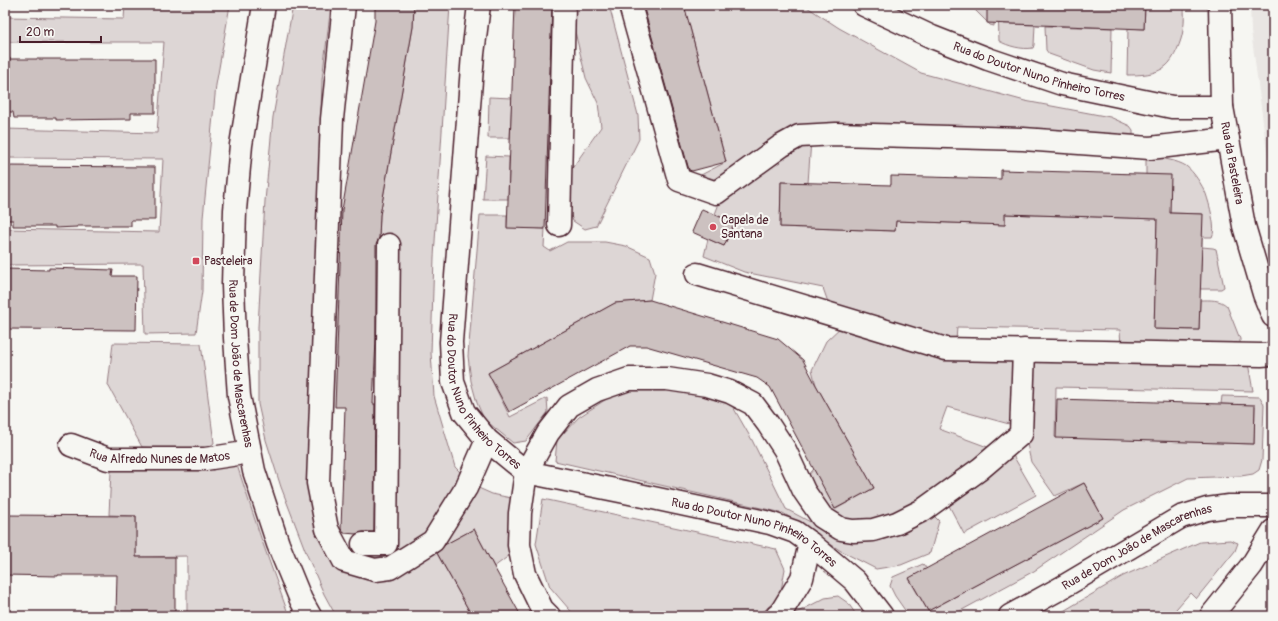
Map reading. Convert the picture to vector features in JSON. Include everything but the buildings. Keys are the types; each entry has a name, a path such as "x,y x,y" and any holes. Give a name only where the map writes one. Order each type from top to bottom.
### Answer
{"street":[{"name":"Rua de Dom João de Mascarenhas","path":"264,5 241,145 235,210 233,285 239,396 254,471 278,544 301,600 310,616"},
{"path":"344,5 332,119 318,483 327,529 344,562 375,570 390,568 433,541 466,488 487,440"},
{"name":"Rua do Doutor Nuno Pinheiro Torres","path":"479,5 473,54 451,342 453,382 464,412 487,440 526,472 770,522 795,532 855,581 882,616"},
{"path":"559,225 564,5"},
{"path":"630,5 679,180 716,193 781,146 799,136 836,134 1023,139 1150,148 1228,139"},
{"name":"Rua do Doutor Nuno Pinheiro Torres","path":"864,5 932,37 974,54 1062,84 1172,107 1222,107"},
{"name":"Rua da Pasteleira","path":"1220,5 1222,107 1244,226 1264,294 1273,316"},
{"path":"363,544 386,544 389,245"},
{"path":"697,274 946,349 1273,354"},
{"path":"549,616 542,609 525,574 519,545 520,513 526,472 548,433 569,406 597,390 629,379 667,379 707,385 730,392 753,404 768,424 784,450 804,491 822,517 840,528 854,531 873,530 897,523 923,510 980,469 1021,434 1024,350"},
{"name":"Rua Alfredo Nunes de Matos","path":"72,445 108,459 205,459 238,454 249,450"},
{"name":"Rua de Dom João de Mascarenhas","path":"1010,616 1061,588 1181,517 1207,508 1229,506 1273,506"},
{"path":"1211,616 1252,565 1273,531"},
{"path":"777,616 780,614 802,578 810,543"}],"shaded area":[{"path":"125,5 230,5 216,85 203,218 202,291 196,333 145,334 143,264 5,265 5,229 159,232 163,159 5,158 5,129 157,133 164,42 5,42 5,17 124,19"},
{"path":"293,5 331,5 322,80 313,361 338,567 367,579 408,568 394,551 396,238 379,238 380,215 413,27 414,5 450,5 434,257 431,353 434,396 455,467 474,486 492,494 511,498 510,555 494,567 474,529 435,550 472,616 336,616 324,594 307,555 281,487 266,440 258,404 258,327 265,201 273,117"},
{"path":"572,5 609,5 638,115 639,139 596,226 585,229 573,221 567,206 566,177 601,127 598,103 586,78 572,19"},
{"path":"684,5 804,5 839,28 921,73 1025,101 1110,117 1130,126 1133,130 1133,138 795,125 717,180 701,175 726,162"},
{"path":"968,5 994,5 994,26 990,25 971,6"},
{"path":"998,5 1004,5 1004,24 1035,25 1033,48 1015,47 999,41"},
{"path":"1145,5 1184,5 1182,34 1175,55 1162,69 1142,75 1127,75 1128,28 1144,29"},
{"path":"1250,5 1273,5 1273,181 1266,145 1251,31"},
{"path":"1045,26 1112,28 1111,73 1094,70 1049,54 1046,50"},
{"path":"489,97 512,98 510,138 488,138"},
{"path":"811,140 808,183 781,182 780,227 895,231 896,221 1005,225 1005,214 1157,219 1154,329 1199,330 1200,300 1218,301 1227,306 1240,339 1240,346 1121,347 1120,330 957,327 956,341 829,305 823,288 744,272 704,256 708,239 724,246 734,223 715,214 722,196"},
{"path":"486,156 509,157 508,199 483,199"},
{"path":"1153,157 1178,162 1186,166 1195,175 1206,194 1209,204 1214,229 1212,237 1202,237 1202,214 1170,213 1146,175 1146,161 1148,158"},
{"path":"480,215 507,215 507,227 545,229 544,247 550,251 567,242 605,242 626,246 650,257 655,273 650,300 615,303 488,373 510,417 547,398 548,412 526,441 513,443 484,419 477,403 471,381 468,356"},
{"path":"1202,247 1216,249 1224,287 1221,289 1200,289"},
{"path":"843,325 952,358 1248,363 1253,391 1056,387 1055,437 1254,444 1255,406 1221,404 1222,396 1260,397 1264,404 1262,460 1259,470 1253,474 1241,476 1188,478 1124,510 1034,571 951,616 909,616 890,586 893,577 923,564 927,569 909,579 928,611 1103,518 1084,483 1055,496 1031,462 1027,444 1031,430 947,407 939,429 993,449 920,505 866,528 834,520 806,478 814,469 836,509 874,488 816,385 812,370 826,341"},
{"path":"113,343 201,344 214,443 205,450 142,447 108,385"},
{"path":"643,386 708,393 733,407 752,440 786,509 831,533 857,541 889,537 932,514 939,521 930,553 901,565 876,569 841,551 783,513 555,461 557,440 579,417 611,396"},
{"path":"1011,452 1036,495 964,534 946,500"},
{"path":"236,462 289,616 187,616 187,556 136,557 136,516 109,515 111,471 133,464 213,470"},
{"path":"543,499 776,549 785,569 780,596 764,611 754,616 575,616 550,587 536,544"},
{"path":"1230,540 1238,543 1235,551 1196,599 1190,593 1170,616 1055,616 1123,576 1170,555 1200,542"},
{"path":"838,596 848,603 857,616 790,616 825,598"}],"place":[{"name":"Capela de Santana","path":"713,227"},
{"name":"Pasteleira","path":"196,261"}]}
